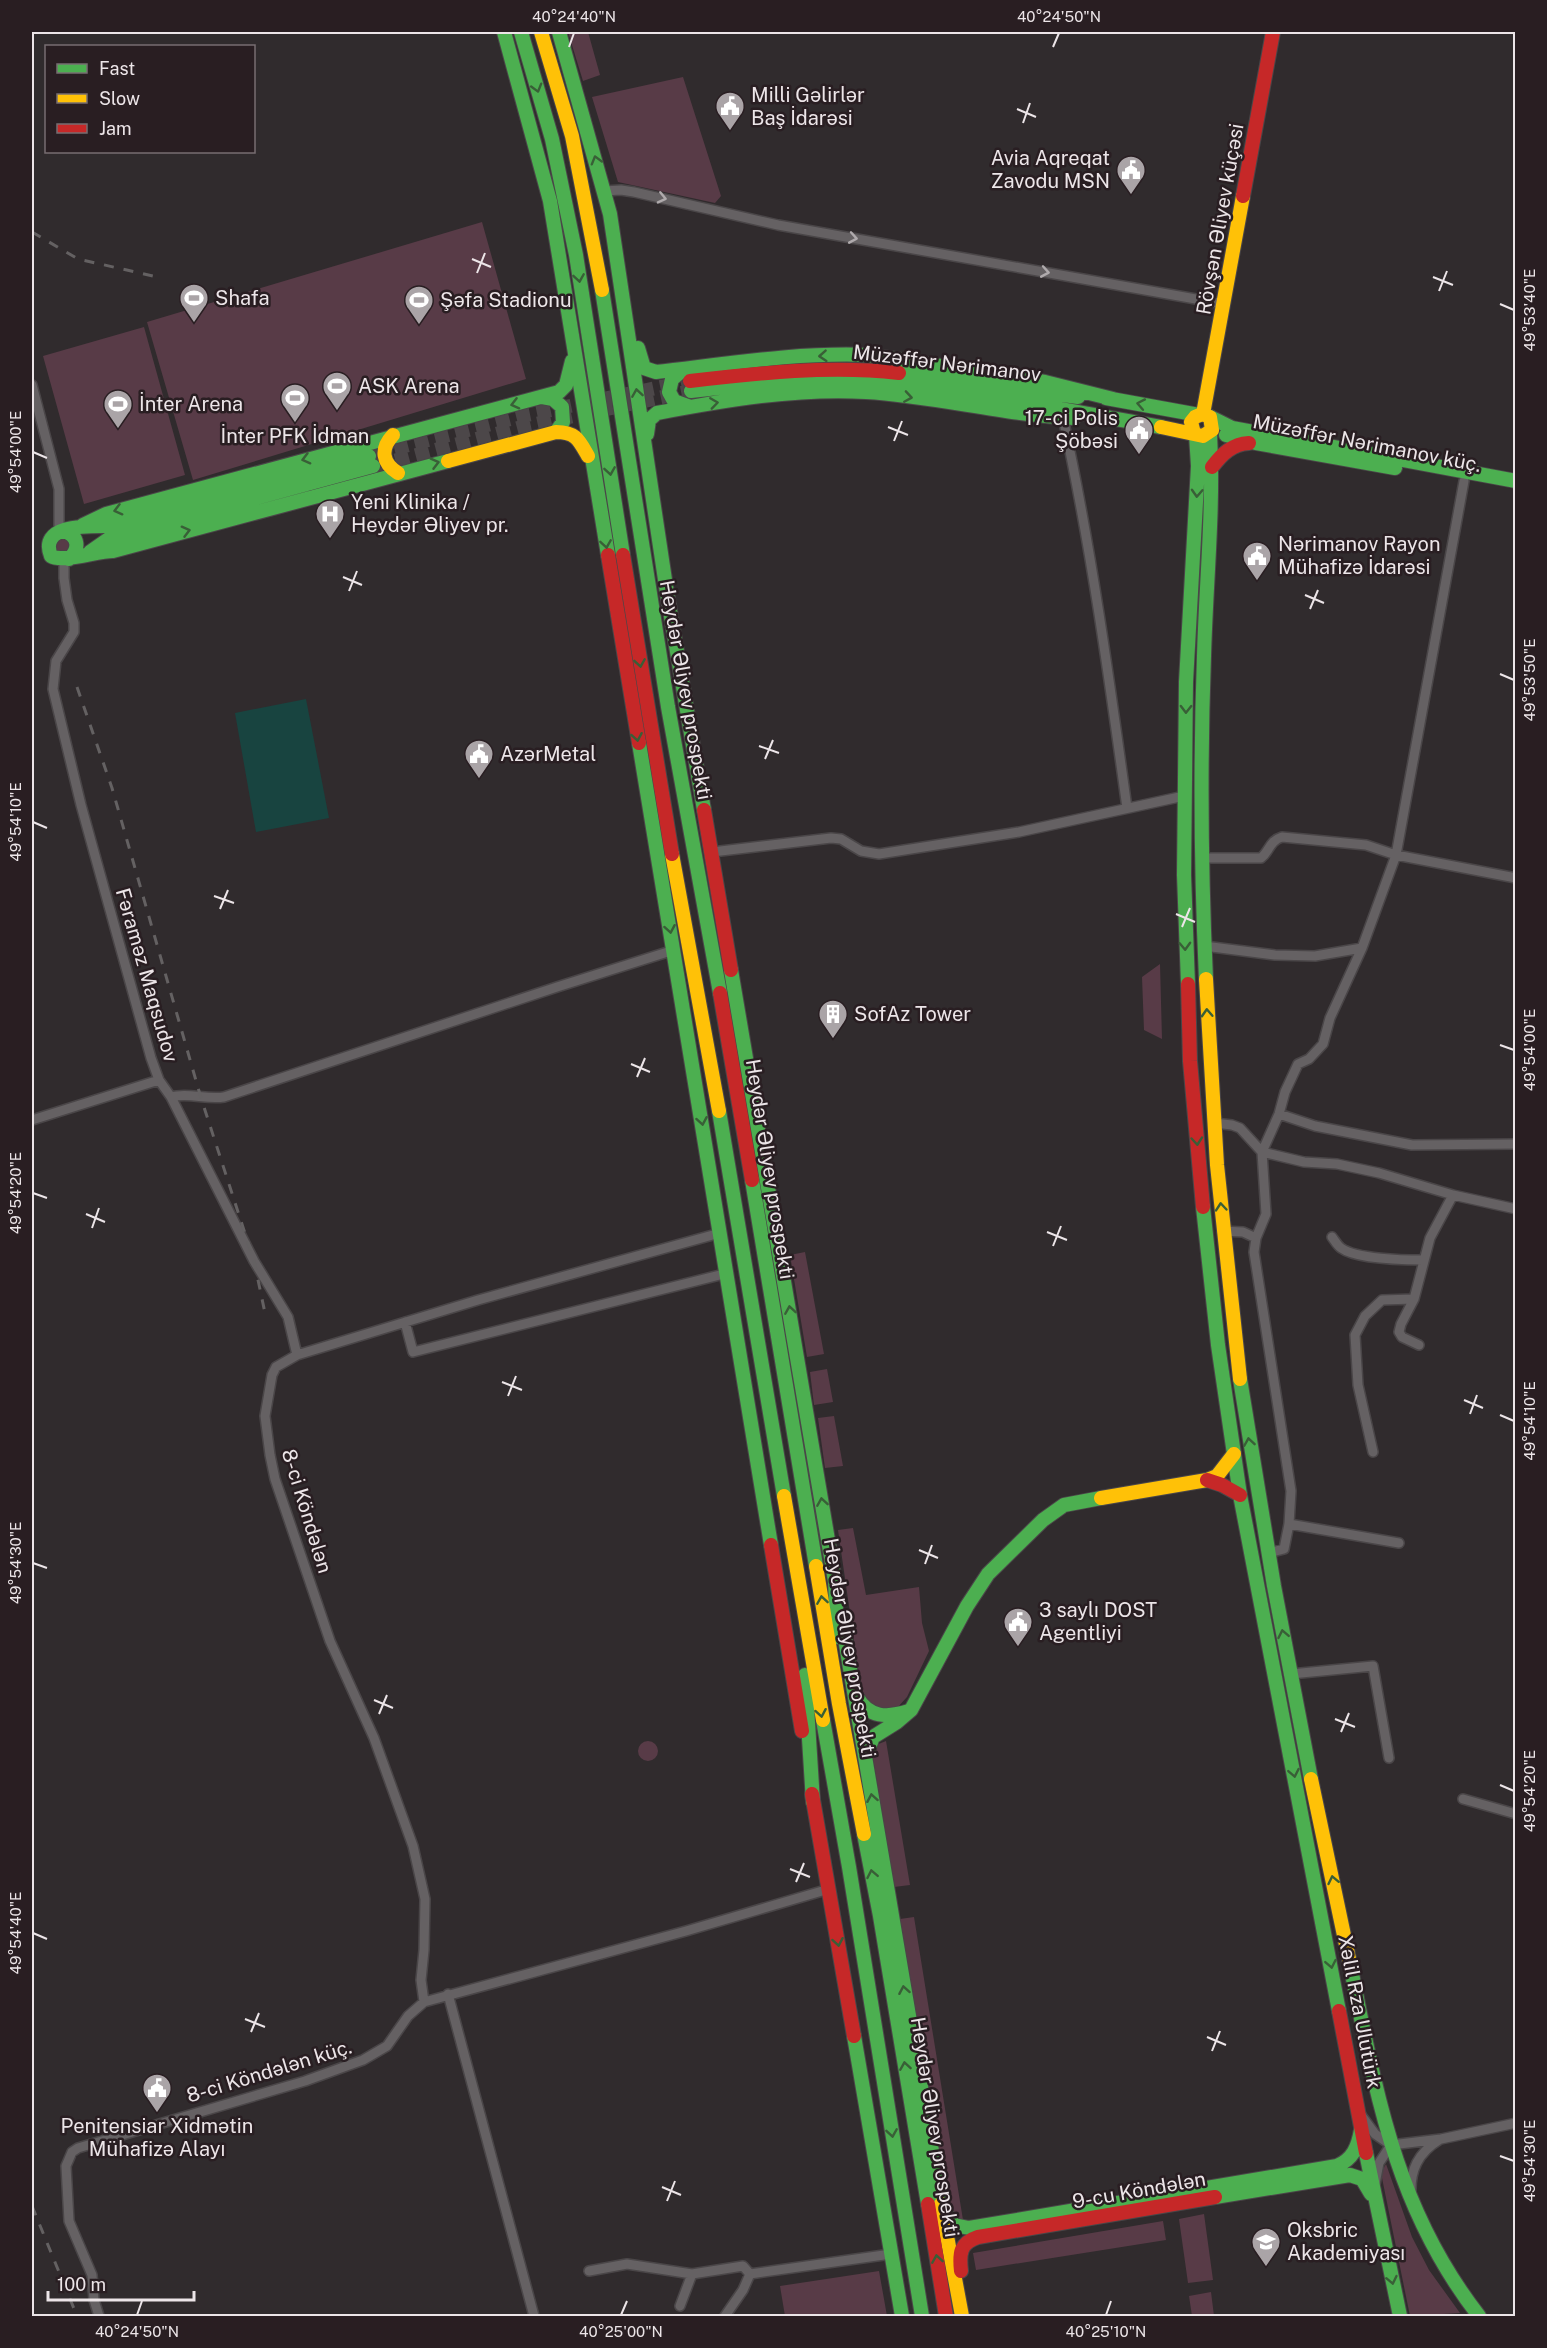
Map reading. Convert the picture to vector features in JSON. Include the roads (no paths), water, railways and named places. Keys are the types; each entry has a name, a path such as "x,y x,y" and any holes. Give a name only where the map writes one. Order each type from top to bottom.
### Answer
{"main road":[{"path":"504,32 550,201 728,1272 813,1802 902,2316"},
{"name":"Heydər Əliyev prospekti","path":"521,32 552,139 576,255 663,808 709,1051 800,1593 849,1867 922,2316"},
{"name":"Heydər Əliyev prospekti","path":"541,32 572,136 594,242 668,707 730,1048 839,1704 880,1916 946,2316"},
{"path":"559,32 610,214 642,364 648,370 689,380 762,383 866,380 952,391 1110,418"},
{"name":"Rövşən Əliyev küçəsi","path":"1203,433 1191,422 1204,415 1273,32"},
{"path":"610,214 667,594 940,2199 964,2316"},
{"path":"573,341 571,371 566,385 559,392 106,514 81,526 61,531 51,537 48,546 51,555 66,560 88,553 112,551 556,432 564,432 577,437 593,466"},
{"name":"Müzəffər Nərimanov","path":"689,380 791,372 869,370 1042,394 1113,399 1204,415 1232,428 1515,482"},
{"path":"689,380 674,375 670,381 669,390 674,401 690,407"},
{"path":"646,451 647,425 651,416 657,413 765,396 865,392 1041,418 1110,418"},
{"path":"542,397 553,399 562,406 563,422 556,432"},
{"path":"1203,433 1214,423 1204,415"},
{"name":"Müzəffər Nərimanov küç.","path":"1110,418 1515,490"},
{"name":"Xəlil Rza Ulutürk","path":"1203,433 1212,467 1203,683 1204,946 1222,1231 1239,1378 1268,1553 1298,1712 1391,2145"},
{"name":"Xəlil Rza Ulutürk","path":"1203,433 1198,466 1186,682 1184,796 1185,936 1190,1061 1202,1199 1223,1381 1240,1495 1377,2210 1400,2316"},
{"path":"393,435 387,441 383,453 388,466 398,473"},
{"path":"1212,467 1221,455 1233,447 1244,443 1256,443"},
{"path":"81,526 108,526 371,461 110,538 88,553"},
{"path":"61,531 73,535 77,543 76,553 66,560"},
{"path":"1186,682 1203,683"},
{"path":"1223,1381 1239,1378"},
{"path":"867,1770 867,1750 871,1738 879,1731 900,1723 910,1710 967,1606 988,1574 1024,1537 1064,1505 1097,1497 1207,1480 1217,1476 1234,1454"},
{"path":"1207,1480 1240,1495"},
{"path":"835,1577 839,1704"},
{"path":"800,1593 813,1802"},
{"path":"853,1687 860,1705 874,1715 889,1717 910,1710"},
{"path":"1282,1716 1298,1712"},
{"name":"9-cu Köndələn","path":"940,2199 950,2221 958,2227 969,2228 1337,2166 1347,2162 1358,2146 1361,2129 1360,2113"},
{"path":"1391,2145 1412,2208 1439,2258 1479,2316"},
{"name":"9-cu Köndələn","path":"964,2316 960,2254 964,2242 978,2237 1350,2175 1362,2179 1369,2188 1377,2210"}],"street":[{"path":"604,191 634,192 778,225 1224,304"},
{"path":"32,385 59,489 61,531"},
{"path":"1063,418 1080,494 1097,591 1127,808"},
{"path":"1268,1553 1284,1549 1289,1524 1291,1491 1254,1252 1256,1238 1266,1214 1262,1152 1298,1064 1309,1059 1323,1044 1330,1018 1362,948 1396,855 1464,481"},
{"name":"Fəraməz Maqsudov","path":"66,560 64,578 74,632 56,661 53,689 81,805 159,1080 171,1097 254,1261 288,1317 297,1355"},
{"path":"712,852 841,838 861,851 879,854 1019,832 1184,796"},
{"path":"1202,858 1261,858 1267,854 1269,845 1282,837 1366,845 1396,855 1515,878"},
{"path":"1204,946 1275,955 1315,956 1362,948"},
{"path":"171,1097 184,1094 209,1099 224,1097 674,950"},
{"path":"32,1120 159,1080"},
{"path":"1279,1114 1315,1126 1412,1145 1515,1144"},
{"path":"1214,1123 1240,1128 1262,1152 1304,1162 1337,1164 1379,1173 1453,1195 1515,1209"},
{"path":"1419,1345 1401,1337 1399,1332 1414,1299 1430,1238 1453,1195"},
{"path":"1222,1231 1243,1232 1256,1238"},
{"name":"8-ci Köndələn","path":"424,2002 421,1980 425,1899 413,1846 374,1738 330,1641 275,1479 265,1416 269,1386 276,1367 297,1355 405,1322 720,1233"},
{"path":"1332,1237 1338,1246 1352,1253 1398,1260 1423,1260"},
{"path":"405,1322 413,1352 728,1272"},
{"path":"1373,1452 1358,1384 1355,1335 1365,1316 1382,1300 1414,1299"},
{"path":"1289,1524 1399,1543"},
{"path":"1291,1674 1373,1666 1389,1758"},
{"path":"1463,1799 1515,1814"},
{"name":"8-ci Köndələn küç.","path":"99,2316 94,2300 92,2275 69,2221 66,2166 72,2152 78,2148 305,2081 373,2056 387,2046 414,2009 424,2002 686,1931 829,1889"},
{"path":"448,1994 534,2316"},
{"path":"1360,2113 1370,2128 1391,2145 1441,2139 1515,2123"},
{"path":"1420,2155 1441,2139"},
{"path":"1412,2142 1422,2146 1411,2182 1412,2208"},
{"path":"1377,2210 1377,2170 1391,2145"},
{"path":"750,2274 891,2254"},
{"path":"589,2271 627,2264 692,2274 743,2266 750,2274"},
{"path":"680,2306 692,2274"},
{"path":"725,2316 743,2290 750,2274"}],"tunnel":[{"path":"374,454 522,416 690,381"},
{"path":"375,466 522,427 691,391"}],"railway":[{"path":"32,232 78,259 153,276"},
{"path":"77,687 112,788 201,1098 254,1261 265,1313"},
{"path":"32,2206 77,2316"}],"place":[{"name":"Milli Gəlirlər Baş İdarəsi","path":"730,132"},
{"name":"Avia Aqreqat Zavodu MSN","path":"1131,196"},
{"name":"Shafa","path":"194,324"},
{"name":"Şəfa Stadionu","path":"419,326"},
{"name":"ASK Arena","path":"337,412"},
{"name":"İnter PFK İdman","path":"295,424"},
{"name":"İnter Arena","path":"118,430"},
{"name":"17-ci Polis Şöbəsi","path":"1139,456"},
{"name":"Yeni Klinika / Heydər Əliyev pr.","path":"330,540"},
{"name":"Nərimanov Rayon Mühafizə İdarəsi","path":"1257,582"},
{"name":"AzərMetal","path":"479,780"},
{"name":"SofAz Tower","path":"833,1040"},
{"name":"3 saylı DOST Agentliyi","path":"1018,1648"},
{"name":"Penitensiar Xidmətin Mühafizə Alayı","path":"157,2114"},
{"name":"Oksbric Akademiyası","path":"1266,2268"}]}
